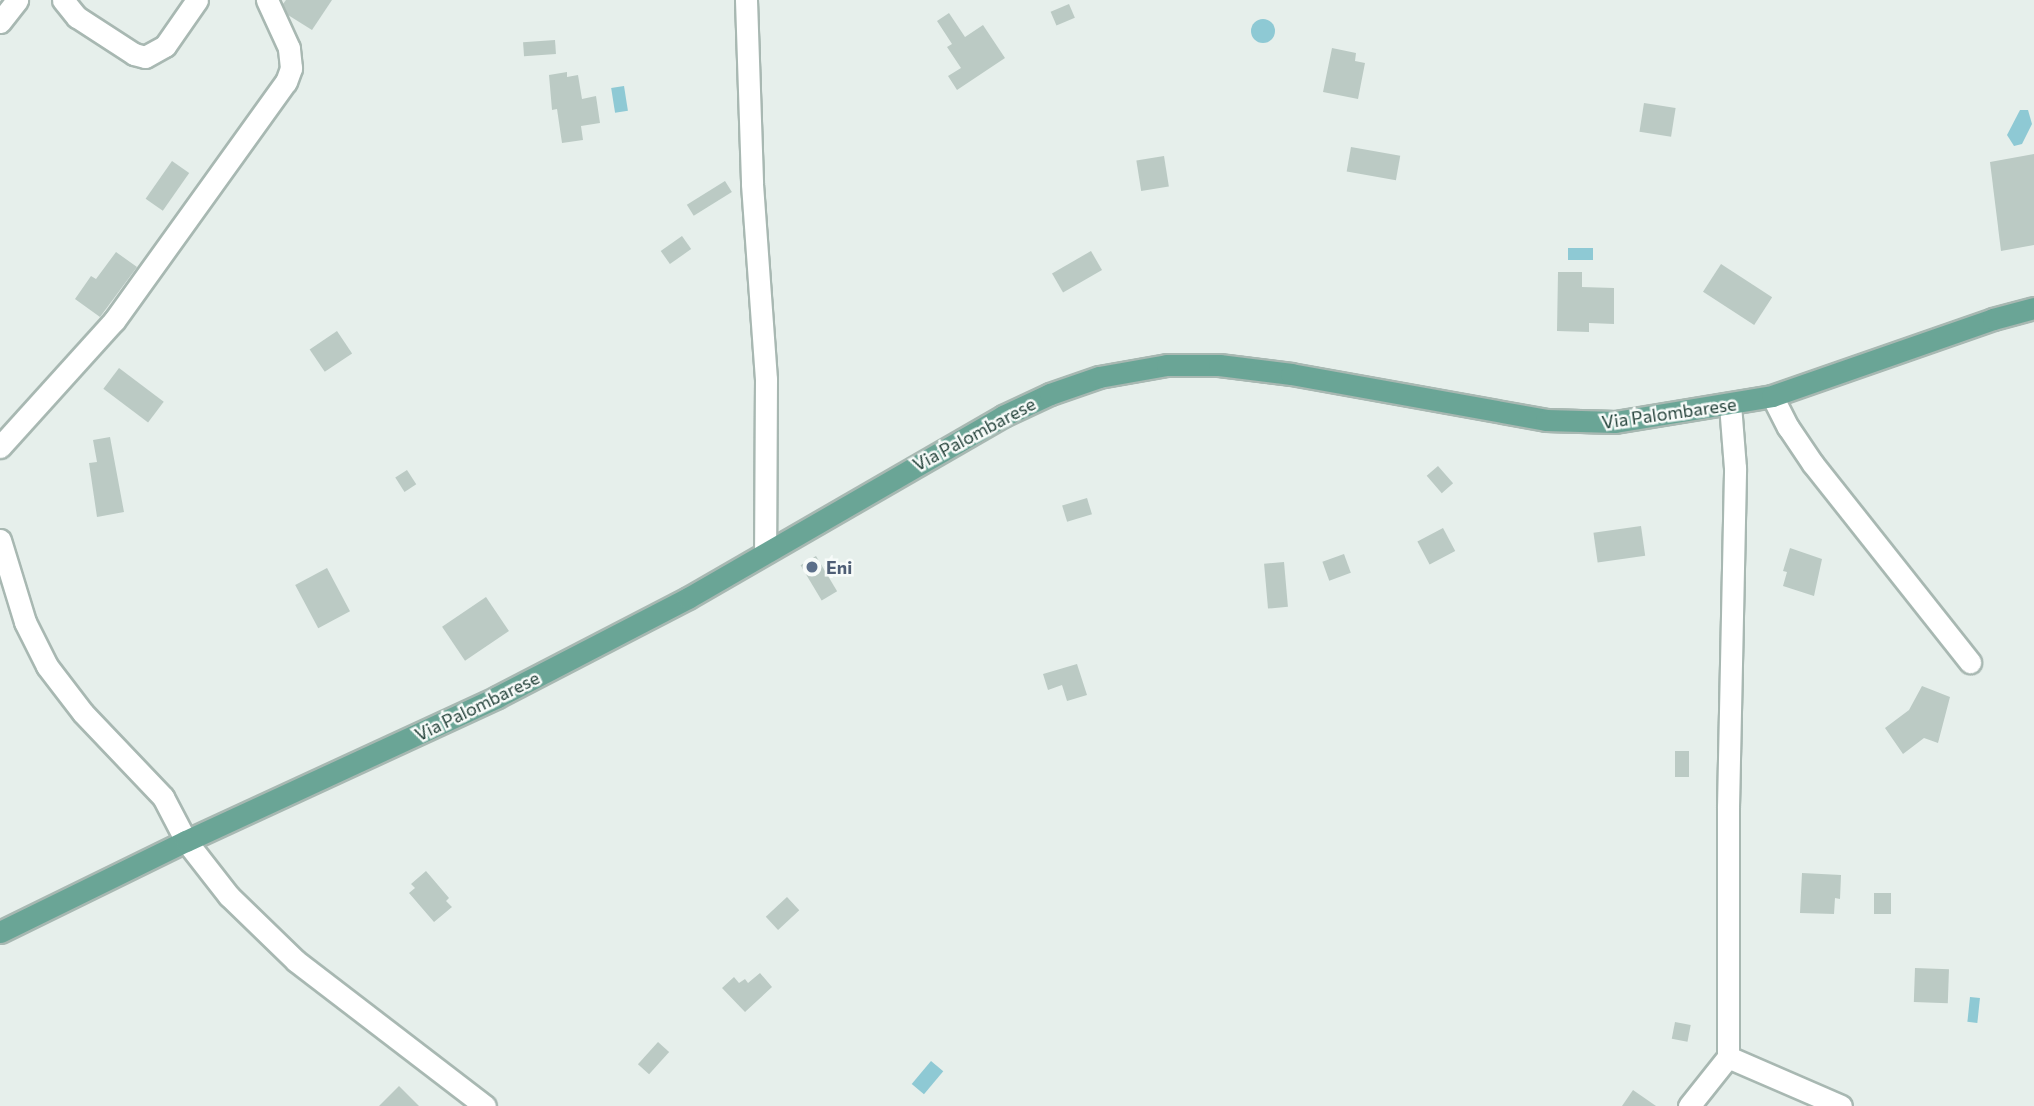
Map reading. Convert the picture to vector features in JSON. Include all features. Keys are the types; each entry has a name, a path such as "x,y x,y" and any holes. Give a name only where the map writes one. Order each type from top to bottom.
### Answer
{"main road":[{"name":"Via Palombarese","path":"0,932 186,841 462,715 651,618 1020,408 1064,388 1131,369 1185,365 1255,368 1566,422 1629,421 1772,396 1993,319 2034,308"}],"street":[{"path":"0,22 17,0"},
{"path":"63,0 77,18 134,54 145,57 164,46 197,0"},
{"path":"0,447 114,321 286,82 291,68 289,48 267,0"},
{"path":"746,0 752,184 767,387 765,553"},
{"path":"1772,396 1788,428 1813,464 1970,662"},
{"path":"1689,1106 1728,1057 1728,819 1735,468 1730,405"},
{"path":"0,540 25,622 42,657 83,713 163,797 186,841 238,906 296,961 485,1106"},
{"path":"1728,1057 1842,1106"}],"water":[{"path":"1263,19 1274,26 1275,31 1268,42 1263,43 1252,36 1251,31 1258,20"},
{"path":"624,86 628,111 615,113 611,88"},
{"path":"2020,110 2028,110 2032,124 2022,144 2014,146 2007,135"},
{"path":"1568,248 1593,248 1593,260 1568,260"},
{"path":"1970,997 1980,998 1977,1023 1967,1022"},
{"path":"931,1061 943,1071 924,1094 912,1084"}],"building":[{"path":"286,0 332,0 312,30 288,15 283,4"},
{"path":"1069,4 1075,18 1056,26 1051,12"},
{"path":"949,13 965,37 983,25 1005,58 957,90 948,76 961,68 947,47 952,44 937,21"},
{"path":"555,40 556,54 524,56 523,42"},
{"path":"1332,48 1356,53 1355,61 1365,63 1358,99 1323,92"},
{"path":"567,72 567,77 578,75 582,99 596,96 600,123 581,126 583,140 562,143 557,109 552,110 549,75"},
{"path":"1644,103 1676,108 1671,137 1639,132"},
{"path":"1351,147 1400,156 1396,180 1347,172"},
{"path":"2034,154 2034,245 2001,251 1990,162"},
{"path":"1164,156 1169,187 1141,191 1136,160"},
{"path":"172,161 189,173 163,211 146,199"},
{"path":"725,181 732,192 694,216 687,205"},
{"path":"682,236 691,249 670,264 661,251"},
{"path":"1091,251 1102,270 1063,293 1052,274"},
{"path":"116,252 137,267 100,317 75,299 91,276 96,279"},
{"path":"1721,264 1772,297 1754,325 1703,292"},
{"path":"1558,272 1582,272 1582,287 1614,288 1614,324 1589,323 1589,332 1557,331"},
{"path":"337,331 352,353 325,372 310,349"},
{"path":"119,368 164,402 148,422 103,389"},
{"path":"110,437 124,512 97,517 89,463 97,462 93,440"},
{"path":"1438,466 1453,483 1442,493 1427,476"},
{"path":"407,470 416,484 405,492 395,478"},
{"path":"1087,498 1092,514 1067,522 1062,506"},
{"path":"1641,526 1645,556 1598,562 1593,533"},
{"path":"1443,528 1455,551 1430,565 1417,542"},
{"path":"1790,548 1822,559 1814,596 1783,586 1787,572 1783,571"},
{"path":"1344,554 1351,573 1329,581 1322,562"},
{"path":"816,556 837,591 822,600 801,565"},
{"path":"1284,562 1288,607 1268,609 1264,564"},
{"path":"327,568 350,611 318,628 295,585"},
{"path":"486,597 509,631 465,661 442,627"},
{"path":"1077,664 1087,695 1067,701 1062,685 1048,690 1043,674"},
{"path":"1922,686 1950,697 1938,743 1924,738 1903,754 1885,728 1909,710"},
{"path":"1675,751 1689,751 1689,777 1675,777"},
{"path":"426,871 449,898 446,901 452,907 434,922 409,893 415,888 411,884"},
{"path":"1802,873 1841,875 1840,899 1835,898 1834,914 1800,913"},
{"path":"1874,893 1891,893 1891,914 1874,914"},
{"path":"787,897 799,910 778,930 766,917"},
{"path":"1915,968 1949,969 1948,1003 1914,1002"},
{"path":"760,973 772,987 745,1012 722,988 734,977 739,983 745,979 748,983"},
{"path":"1675,1022 1691,1025 1687,1042 1672,1039"},
{"path":"658,1042 669,1052 649,1074 638,1064"},
{"path":"399,1086 419,1106 379,1106"},
{"path":"1633,1090 1656,1106 1622,1106"}],"place":[{"name":"Eni","path":"812,567"}]}
